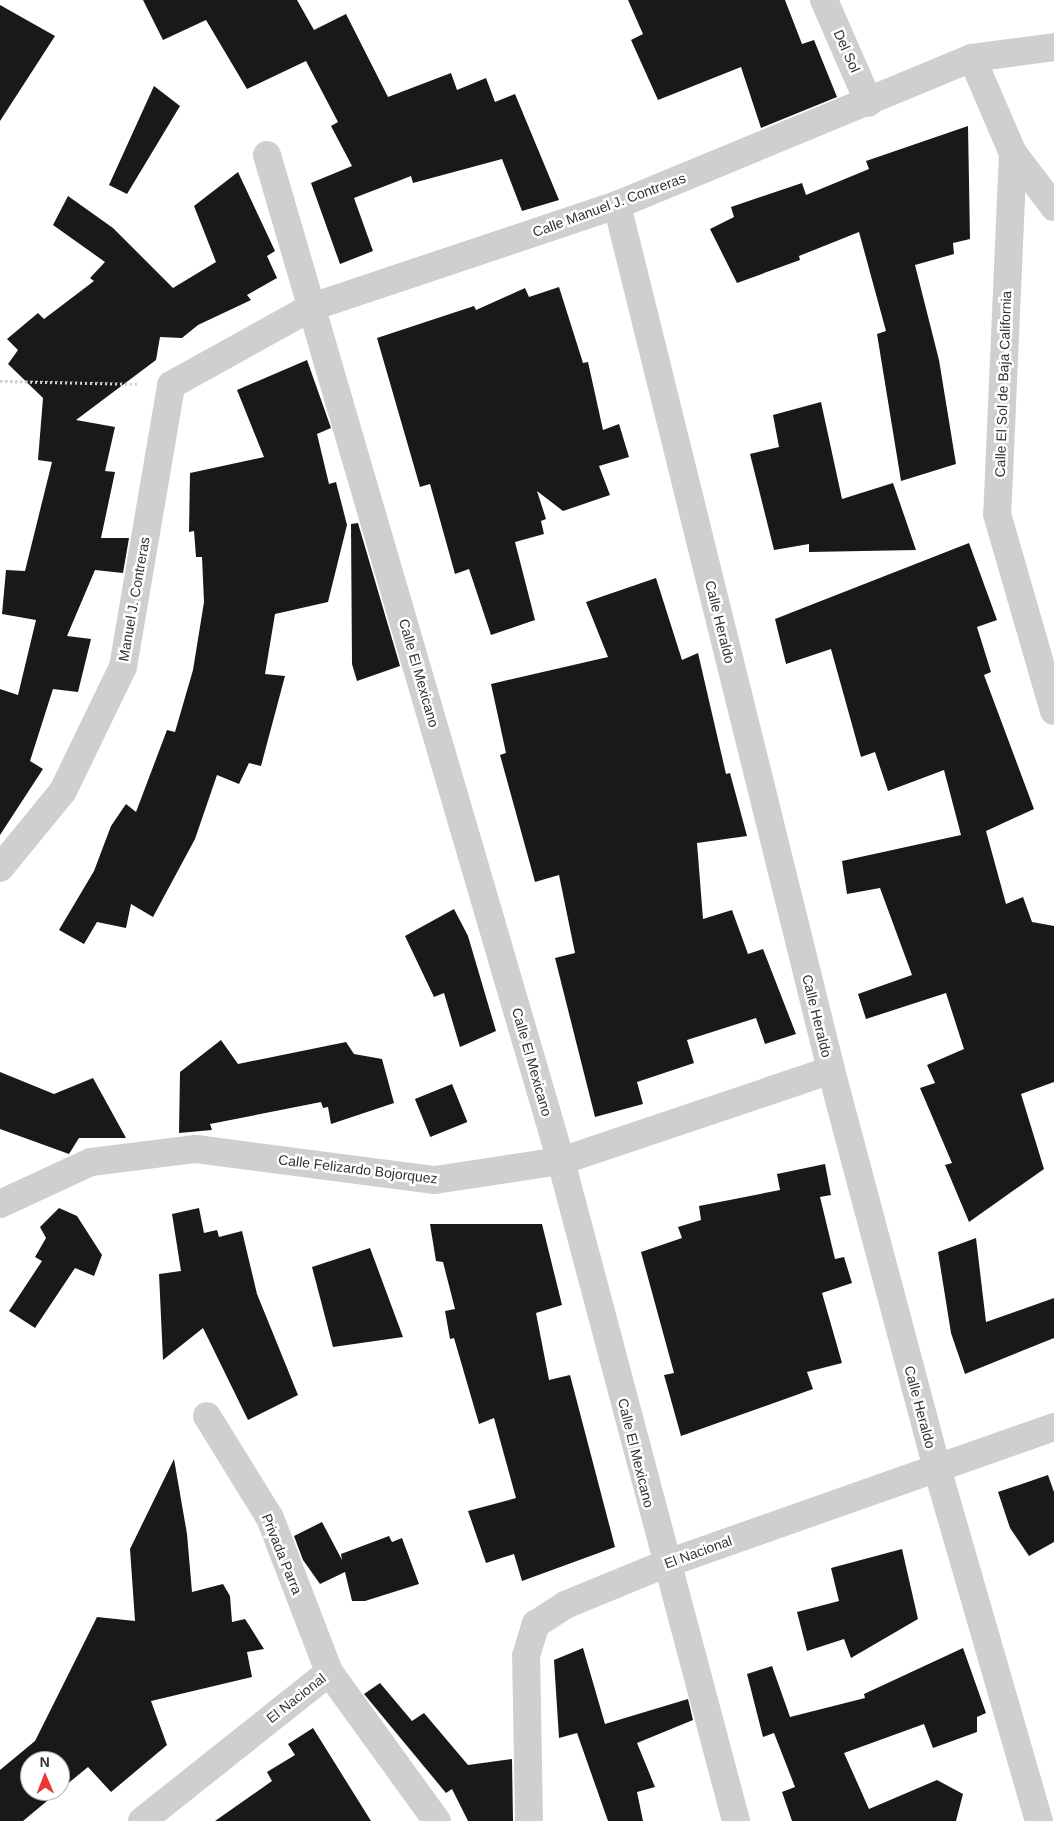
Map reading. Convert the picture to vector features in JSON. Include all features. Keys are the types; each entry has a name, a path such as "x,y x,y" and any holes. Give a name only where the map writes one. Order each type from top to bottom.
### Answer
{"street":[{"name":"Del Sol","path":"824,0 869,103"},
{"name":"Calle Manuel J. Contreras","path":"171,385 312,307 617,205 869,103 972,58 1054,47"},
{"name":"Calle El Sol de Baja California","path":"972,58 1013,153 997,514 1054,711"},
{"path":"1013,153 1054,207"},
{"name":"Calle El Mexicano","path":"267,155 561,1161 665,1564 736,1821"},
{"name":"Calle Heraldo","path":"617,205 831,1070 936,1468 1039,1821"},
{"name":"Manuel J. Contreras","path":"0,868 62,791 123,667 171,385"},
{"name":"Calle Felizardo Bojorquez","path":"0,1204 91,1162 196,1149 435,1180 561,1161 831,1070"},
{"name":"Privada Parra","path":"207,1416 270,1518 329,1672"},
{"name":"El Nacional","path":"529,1821 526,1656 536,1624 565,1605 665,1564 1054,1427"},
{"name":"El Nacional","path":"142,1821 329,1672 437,1821"}],"path":[{"path":"0,381 171,385"}],"building":[{"path":"143,0 297,0 314,30 346,14 388,97 451,73 457,90 486,78 495,102 515,94 559,200 522,211 502,159 413,183 411,176 354,198 373,251 340,264 311,183 352,166 331,126 338,122 306,61 247,89 206,20 163,40"},
{"path":"628,0 785,0 802,44 814,40 837,97 761,128 741,67 658,100 631,40 643,34"},
{"path":"0,5 55,36 0,121"},
{"path":"154,86 180,106 127,194 109,185"},
{"path":"968,126 970,239 953,243 954,254 915,265 939,360 956,464 901,481 877,334 886,331 859,232 799,256 800,260 737,283 710,229 734,217 731,207 802,183 806,195 869,169 866,161"},
{"path":"238,172 275,251 267,256 277,278 247,295 251,300 198,325 182,338 160,337 156,360 76,420 115,427 105,471 115,472 101,538 129,538 123,573 95,570 67,636 91,639 78,692 53,689 30,761 43,769 0,835 0,689 18,695 36,620 2,614 6,570 25,571 52,462 38,460 43,398 8,364 18,350 7,339 38,313 44,319 94,281 90,278 105,262 53,225 68,196 113,228 173,288 216,262 194,206"},
{"path":"559,287 583,363 588,362 603,430 619,424 629,457 599,466 610,495 563,511 537,491 546,519 541,521 544,534 515,542 535,620 491,635 469,569 455,574 430,484 420,487 377,338 474,306 476,310 525,288 529,297"},
{"path":"307,360 331,428 317,434 329,484 336,482 347,525 328,602 275,614 265,674 285,676 261,766 249,763 239,784 217,775 195,839 153,917 131,904 126,928 97,922 84,944 59,930 94,871 111,826 126,804 136,812 167,730 175,732 193,670 204,602 202,557 196,557 194,531 189,532 190,473 264,457 237,390"},
{"path":"821,402 842,499 893,483 916,550 809,552 809,544 774,550 750,454 779,447 773,415"},
{"path":"358,523 400,666 357,681 352,664 351,524"},
{"path":"969,543 997,620 977,627 991,672 984,675 1034,809 986,831 1006,904 1023,897 1032,922 1054,926 1054,1082 1021,1094 1044,1169 969,1222 945,1165 952,1163 920,1088 935,1083 927,1065 964,1049 946,993 866,1019 858,994 912,975 880,888 847,894 842,861 961,835 944,770 888,791 875,752 861,757 831,649 786,664 775,619"},
{"path":"656,578 682,660 698,653 726,774 730,773 747,836 697,843 703,919 732,910 748,954 763,949 796,1034 765,1044 756,1018 687,1040 694,1063 637,1082 643,1104 595,1117 555,958 575,953 559,875 535,882 500,755 506,753 491,684 608,657 586,602"},
{"path":"454,909 468,936 496,1031 460,1047 444,993 434,997 405,936"},
{"path":"221,1040 238,1064 346,1042 354,1054 382,1059 394,1103 331,1124 328,1107 323,1108 321,1102 210,1124 212,1130 179,1133 180,1072"},
{"path":"0,1072 54,1094 93,1078 126,1138 79,1138 69,1154 0,1129"},
{"path":"452,1084 467,1122 430,1137 415,1099"},
{"path":"825,1164 831,1195 820,1197 835,1259 844,1257 852,1283 822,1293 842,1363 807,1372 813,1389 681,1436 664,1375 674,1373 641,1252 682,1238 678,1227 701,1220 699,1206 780,1190 777,1174"},
{"path":"59,1208 77,1216 102,1255 94,1276 75,1268 35,1328 9,1311 42,1261 35,1257 46,1238 40,1227"},
{"path":"199,1208 204,1233 217,1230 219,1237 242,1231 257,1294 298,1395 248,1420 203,1328 163,1360 159,1274 181,1271 172,1214"},
{"path":"430,1224 542,1224 562,1305 536,1313 549,1380 570,1375 615,1547 522,1581 514,1554 486,1563 468,1511 516,1498 494,1418 479,1424 454,1338 450,1339 445,1311 455,1309 443,1262 436,1261"},
{"path":"976,1238 986,1322 1054,1298 1054,1338 965,1374 951,1333 938,1252"},
{"path":"370,1248 403,1337 333,1347 312,1267"},
{"path":"174,1459 187,1534 192,1592 223,1584 230,1596 232,1622 245,1619 264,1649 247,1652 252,1677 151,1701 167,1745 111,1792 88,1767 70,1782 70,1751 23,1751 35,1741 97,1617 135,1621 130,1549"},
{"path":"1048,1475 1054,1492 1054,1542 1029,1556 1010,1528 998,1492"},
{"path":"322,1522 342,1560 341,1554 389,1536 392,1542 402,1538 419,1584 365,1601 352,1601 345,1572 320,1584 303,1560 294,1536"},
{"path":"902,1549 918,1619 851,1658 844,1639 807,1651 797,1612 839,1601 831,1568"},
{"path":"583,1648 605,1724 688,1699 693,1720 637,1743 655,1787 637,1792 643,1821 608,1821 577,1733 559,1738 554,1660"},
{"path":"963,1648 986,1713 977,1717 977,1732 933,1748 924,1724 844,1753 869,1809 937,1780 963,1794 956,1821 792,1821 782,1792 795,1787 774,1733 763,1737 747,1674 772,1666 790,1717 865,1698 864,1694"},
{"path":"380,1683 412,1721 424,1713 468,1765 512,1759 513,1821 468,1821 452,1789 446,1793 364,1694"},
{"path":"313,1728 371,1821 215,1821 272,1781 267,1772 295,1755 288,1744"},
{"path":"20,1753 20,1801 47,1801 23,1821 0,1821 0,1770"}]}
